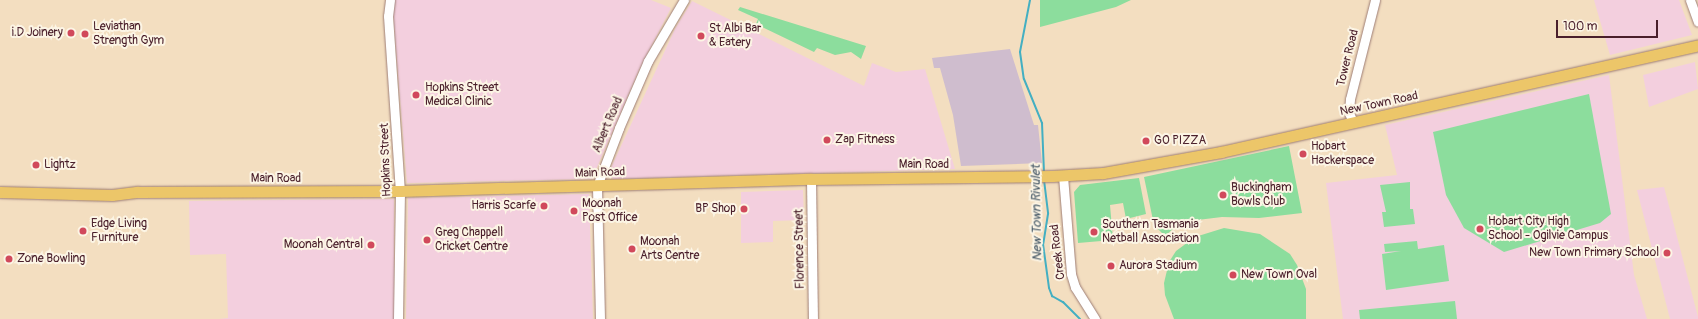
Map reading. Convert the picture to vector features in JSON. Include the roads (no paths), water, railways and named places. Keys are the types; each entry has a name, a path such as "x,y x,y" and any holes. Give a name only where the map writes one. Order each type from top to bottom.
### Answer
{"main road":[{"name":"New Town Road","path":"1058,176 1140,168 1698,45"},
{"name":"Main Road","path":"0,192 112,195 138,192 400,191 811,179 1058,176"},
{"name":"Main Road","path":"0,186 115,188 138,192"}],"street":[{"name":"Hopkins Street","path":"390,0 388,16 400,191 398,319"},
{"name":"Albert Road","path":"600,319 597,186 619,128 648,62 684,0"},
{"name":"Tower Road","path":"1354,122 1349,113 1350,100 1375,0"},
{"path":"1690,0 1698,22"},
{"name":"Creek Road","path":"1058,176 1071,274 1075,287 1095,319"},
{"name":"Florence Street","path":"811,179 814,319"}],"waterway":[{"name":"New Town Rivulet","path":"1030,0 1020,52 1024,79 1042,123 1044,172"},
{"name":"New Town Rivulet","path":"1044,180 1048,214 1043,244 1049,288 1052,296 1063,302 1080,319"}],"place":[{"name":"i.D Joinery","path":"71,33"},
{"name":"Leviathan Strength Gym","path":"85,34"},
{"name":"St Albi Bar & Eatery","path":"701,36"},
{"name":"Hopkins Street Medical Clinic","path":"416,95"},
{"name":"Zap Fitness","path":"827,140"},
{"name":"GO PIZZA","path":"1146,141"},
{"name":"Hobart Hackerspace","path":"1303,154"},
{"name":"Lightz","path":"36,165"},
{"name":"Buckingham Bowls Club","path":"1223,195"},
{"name":"Harris Scarfe","path":"544,206"},
{"name":"BP Shop","path":"744,209"},
{"name":"Moonah Post Office","path":"574,211"},
{"name":"Hobart City High School - Ogilvie Campus","path":"1480,229"},
{"name":"Edge Living Furniture","path":"83,231"},
{"name":"Southern Tasmania Netball Association","path":"1094,232"},
{"name":"Greg Chappell Cricket Centre","path":"427,240"},
{"name":"Moonah Central","path":"371,245"},
{"name":"Moonah Arts Centre","path":"632,249"},
{"name":"New Town Primary School","path":"1667,253"},
{"name":"Zone Bowling","path":"9,259"},
{"name":"Aurora Stadium","path":"1111,266"},
{"name":"New Town Oval","path":"1233,275"}]}
